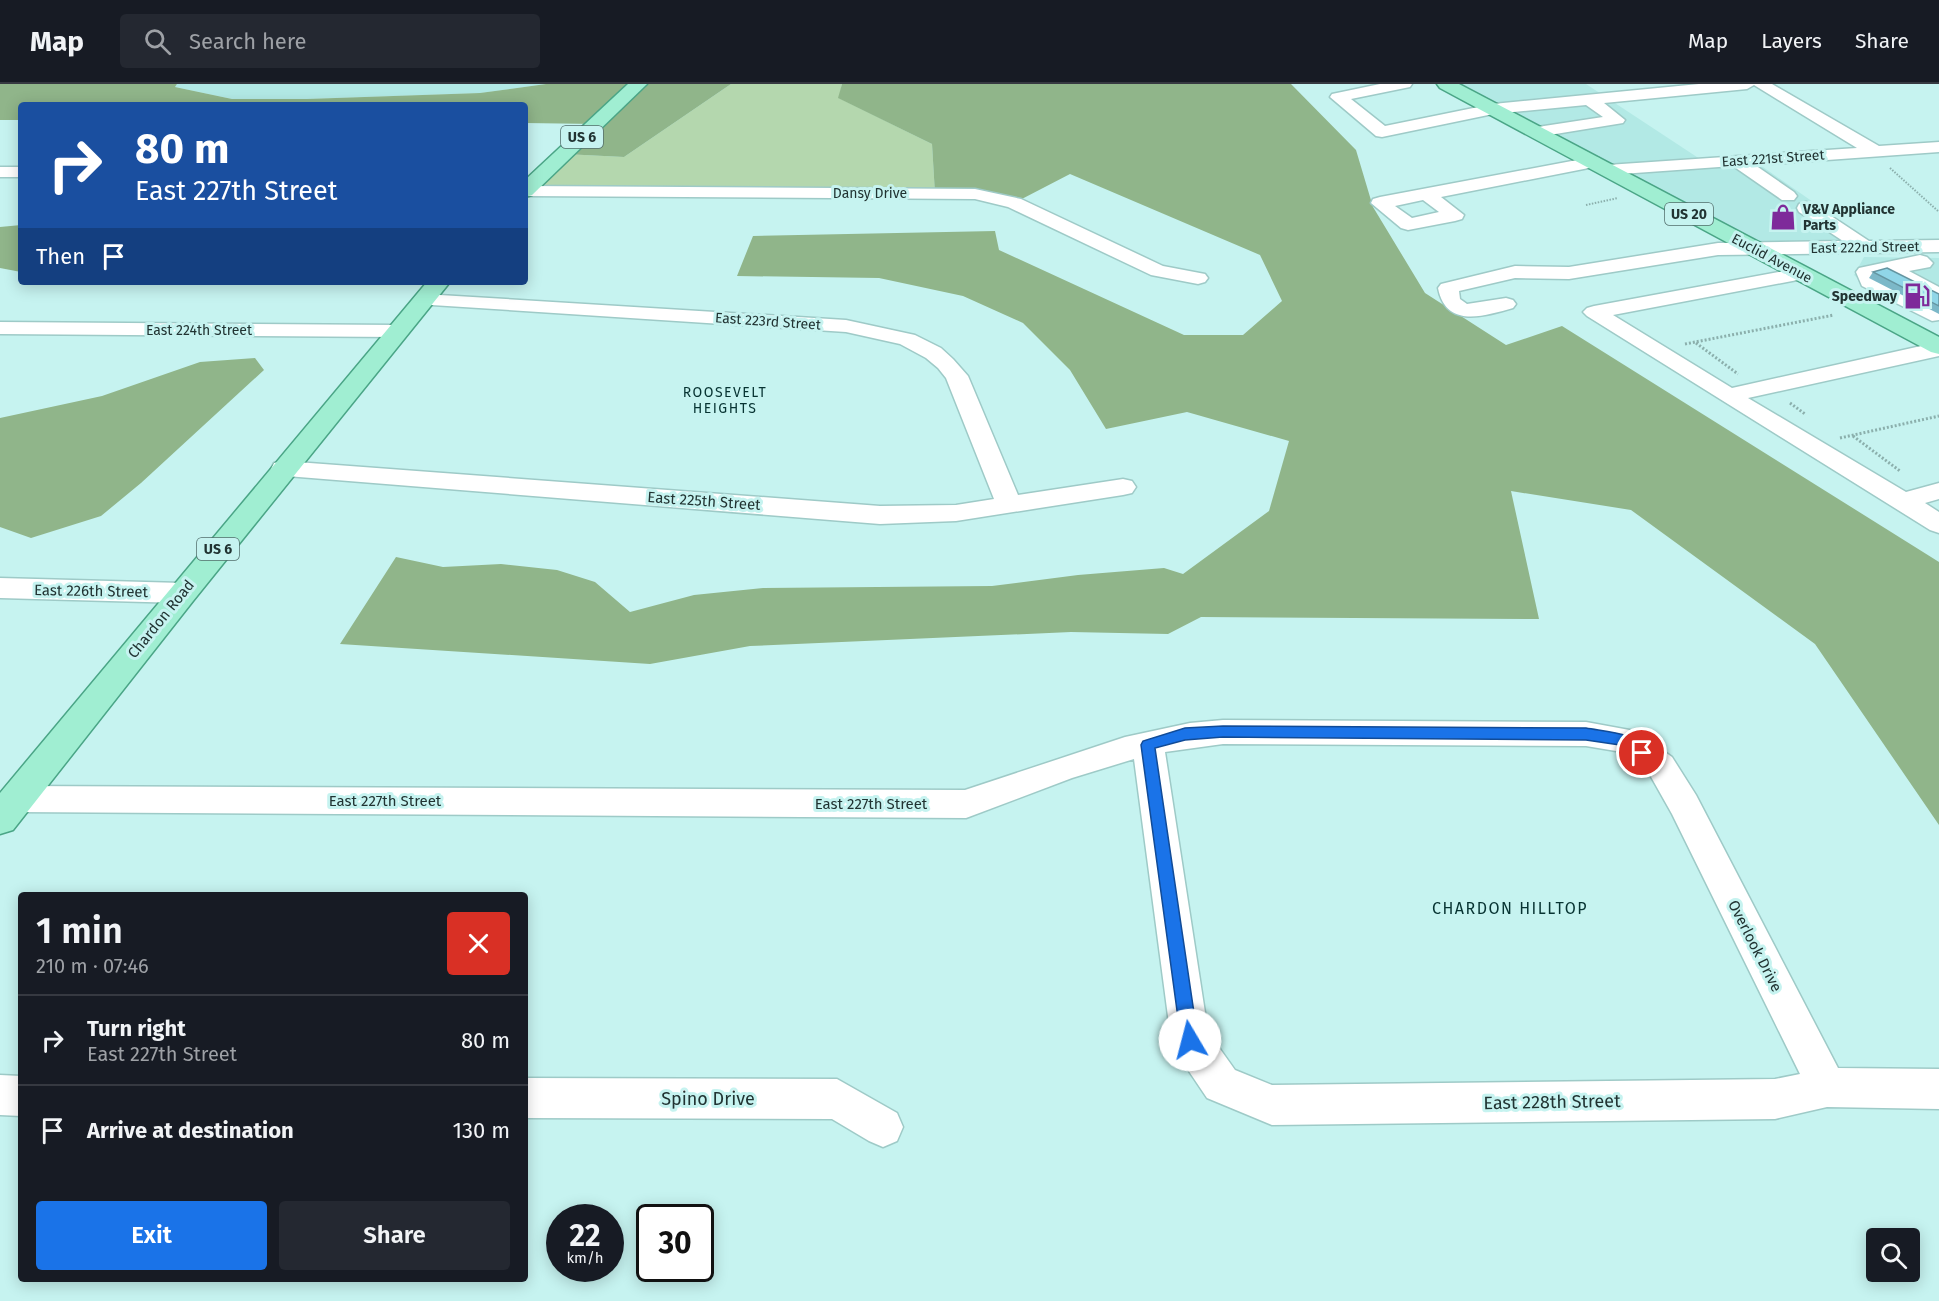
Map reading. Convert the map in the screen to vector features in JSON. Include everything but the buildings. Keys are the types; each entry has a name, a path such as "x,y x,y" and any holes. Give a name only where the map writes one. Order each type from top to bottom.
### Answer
{"main road":[{"name":"US 6","path":"533,175 638,84"},
{"name":"Euclid Avenue","path":"1446,84 1939,348"},
{"name":"Chardon Road","path":"8,809 283,469 431,291"}],"street":[{"path":"1404,84 1338,97 1382,132 1493,109 1748,84"},
{"path":"1761,84 1879,156"},
{"path":"1537,132 1617,120 1588,99"},
{"name":"East 221st Street","path":"1426,194 1600,166 1879,156 1939,147"},
{"path":"1737,161 1788,196"},
{"path":"0,172 18,172"},
{"name":"Dansy Drive","path":"528,191 975,194 1014,203 1158,271 1198,278"},
{"path":"1806,208 1863,246"},
{"path":"1903,246 1923,263 1866,272 1869,282 1936,317"},
{"name":"East 222nd Street","path":"1506,304 1467,311 1456,308 1449,298 1448,288 1515,273 1569,273 1718,249 1939,246"},
{"path":"1887,267 1939,295"},
{"path":"1801,274 1594,312 1939,524"},
{"name":"East 223rd Street","path":"431,291 846,326 904,338 929,348 945,360 957,376 1010,506"},
{"path":"1904,328 1936,317"},
{"name":"East 224th Street","path":"0,328 398,331"},
{"path":"1728,396 1939,348"},
{"name":"East 225th Street","path":"283,469 880,514 956,513 1123,487"},
{"path":"1903,501 1934,492"},
{"name":"East 226th Street","path":"0,588 182,593"},
{"name":"East 227th Street","path":"8,809 966,804 1085,761 1185,734 1223,732 1586,734 1624,740 1661,766 1684,805"},
{"name":"East 228th Street","path":"1148,745 1190,1040 1221,1084 1272,1105 1775,1099 1827,1087 1939,1089"},
{"name":"Overlook Drive","path":"1684,805 1827,1087"},
{"path":"0,1095 18,1096"},
{"name":"Spino Drive","path":"528,1098 837,1100 883,1127"}],"path":[{"path":"1879,156 1939,212"},
{"path":"1586,205 1625,197"},
{"path":"1683,344 1841,314"},
{"path":"1695,342 1811,419"},
{"path":"1836,439 1939,416"},
{"path":"1852,435 1934,492"}],"shaded area":[{"path":"177,84 546,84 480,93 307,99 232,99 175,87"},
{"path":"1446,84 1586,84 1706,163 1753,160 1876,246 1755,249"},
{"path":"1864,257 1939,258 1939,321 1862,282 1854,275"}],"green space":[{"path":"0,84 177,84 175,87 232,99 307,99 480,93 546,84 731,84 624,157 564,154 595,124 528,123 528,102 18,102 18,120 0,120"},
{"path":"731,84 842,84 839,98 932,144 935,194 528,191 528,188 564,154 624,157"},
{"path":"842,84 1291,84 1356,150 1373,207 1425,293 1506,345 1562,326 1939,562 1939,825 1815,644 1631,510 1511,491 1539,619 1201,617 1168,634 1071,632 750,646 650,664 340,644 396,557 443,567 501,564 557,570 595,582 630,612 694,595 763,588 992,586 1078,575 1164,568 1183,574 1269,511 1289,441 1187,412 1106,429 1070,370 1023,323 963,296 879,278 737,276 753,236 995,231 999,250 1184,335 1243,335 1282,301 1260,255 1070,174 1014,203 935,194 932,144 838,98"},
{"path":"18,225 18,271 0,268 0,227"},
{"path":"255,358 264,370 141,483 101,516 31,538 0,527 0,418 102,396 200,362"}],"place":[{"name":"V&V Appliance Parts","path":"1783,217"},
{"name":"Speedway","path":"1917,296"}],"district":[{"name":"ROOSEVELT HEIGHTS","path":"725,400"},
{"name":"CHARDON HILLTOP","path":"1510,908"}],"route":[{"path":"1190,1040 1148,745 1185,734 1223,732 1586,734 1624,740 1642,753"}]}
